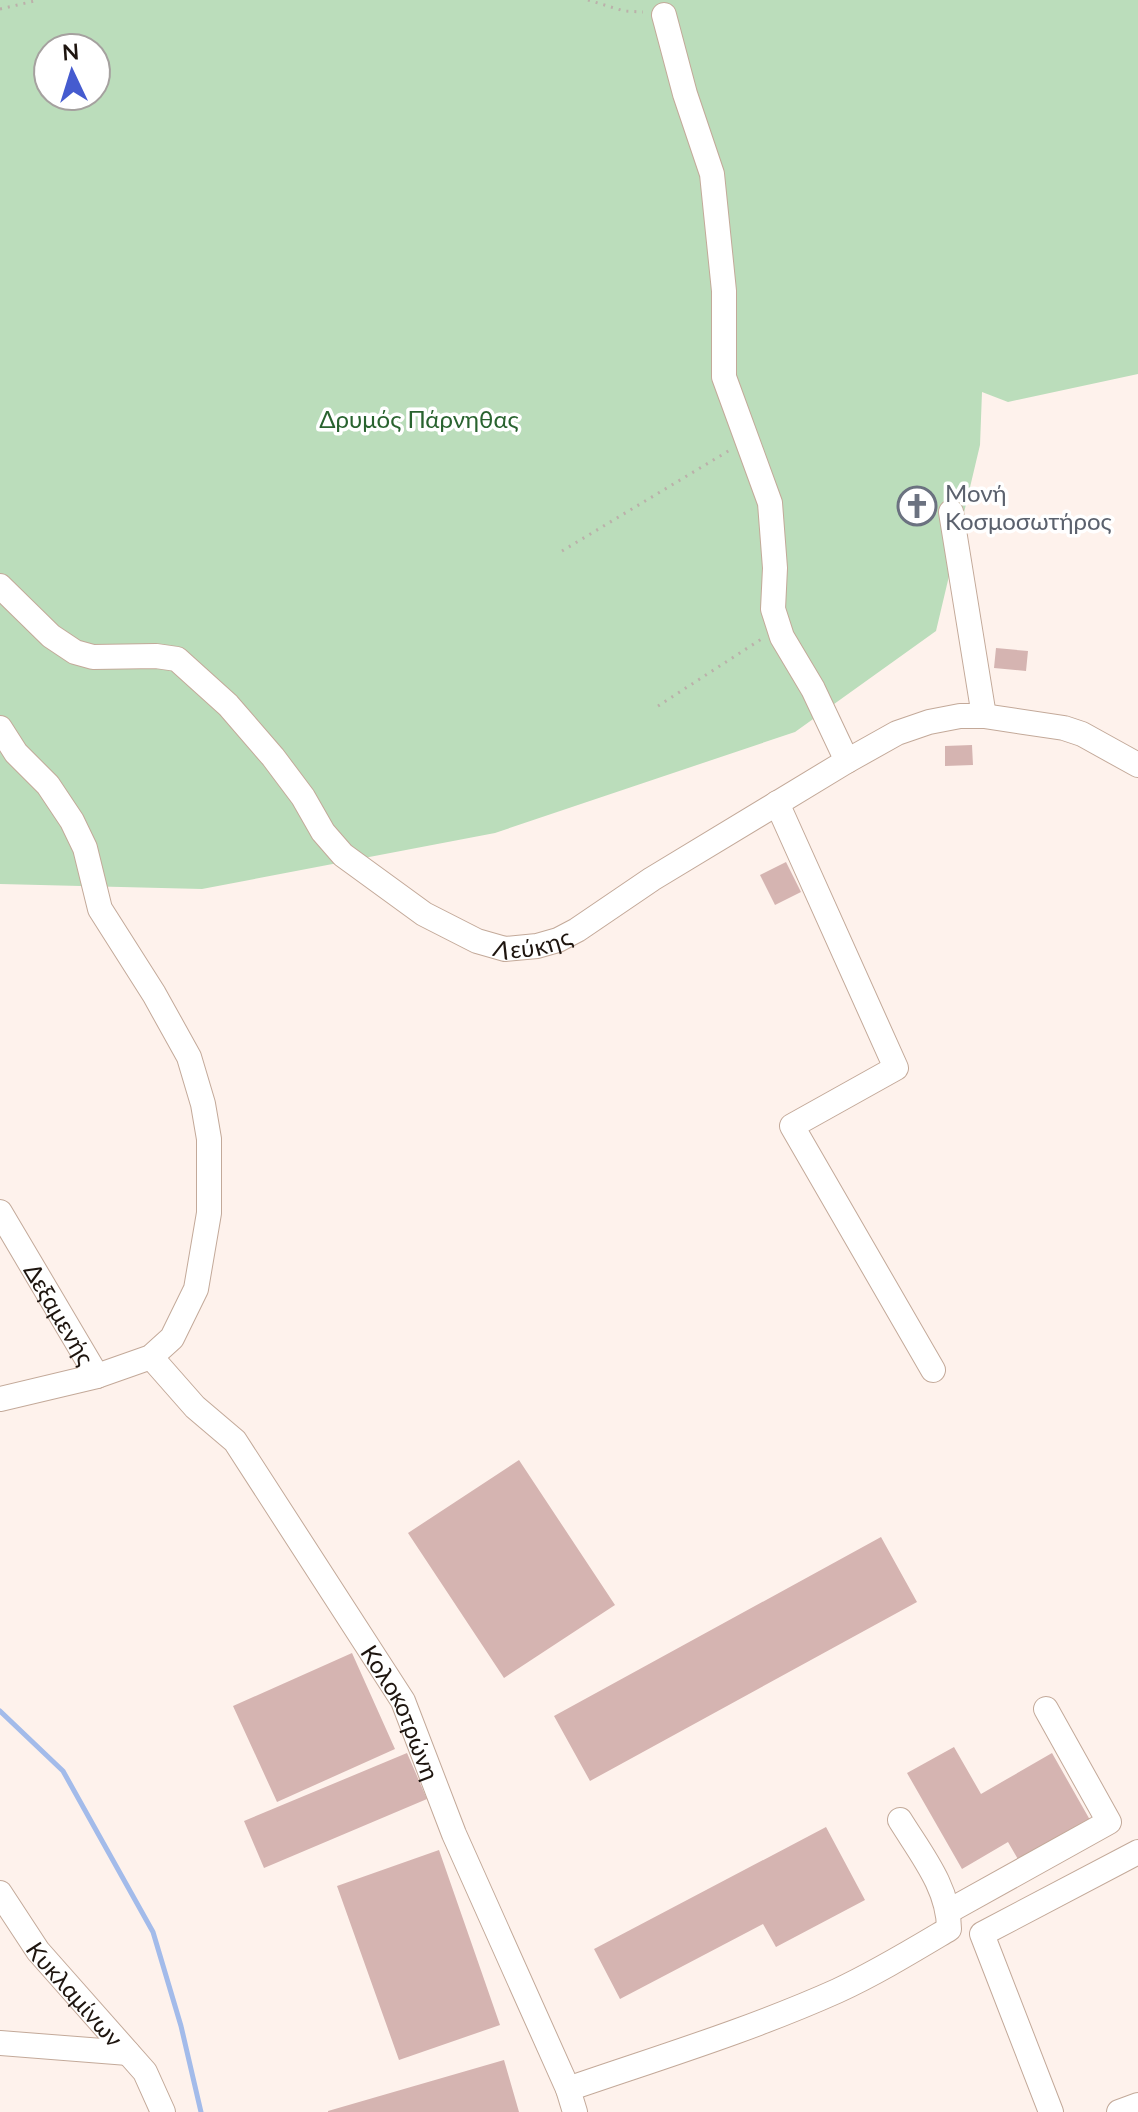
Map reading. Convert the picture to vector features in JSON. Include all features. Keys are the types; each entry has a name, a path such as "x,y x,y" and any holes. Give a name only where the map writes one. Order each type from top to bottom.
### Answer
{"street":[{"path":"664,15 685,94 712,174 724,291 724,377 770,503 775,568 773,609 779,628 813,689 847,761"},
{"path":"951,512 984,716"},
{"name":"Λεύκης","path":"0,586 51,636 75,652 93,657 156,656 177,659 228,705 273,757 303,797 323,832 343,855 424,914 477,941 505,949 558,940 847,761 897,733 929,722 960,716 984,716 1064,728 1082,734 1138,765"},
{"path":"0,728 16,753 48,785 72,821 85,848 100,909 154,994 189,1057 203,1104 209,1139 209,1213 199,1275 186,1315 172,1338 151,1357 97,1376 0,1399"},
{"path":"777,803 896,1068 792,1126 933,1370"},
{"name":"Δεξαμενής","path":"0,1212 97,1376"},
{"name":"Κολοκοτρώνη","path":"151,1357 195,1407 235,1441 403,1701 454,1834 572,2101"},
{"path":"949,1911 1109,1822 1046,1709"},
{"path":"572,2101 707,2042 836,1991 886,1967 949,1929 949,1911 943,1890 900,1820"},
{"path":"1051,2112 982,1934 1138,1852"},
{"name":"Κυκλαμίνων","path":"0,1893 38,1951 145,2072 163,2112"},
{"path":"0,2043 128,2053"},
{"path":"1119,2112 1138,2105"}],"path":[{"path":"0,9 39,0"},
{"path":"588,0 624,11 664,15"},
{"path":"562,551 747,440"},
{"path":"658,706 779,628"}],"green space":[{"name":"Δρυμός Πάρνηθας","path":"0,0 1138,0 1138,374 1008,402 982,392 980,445 936,631 795,732 495,833 202,889 0,884"}],"building":[{"path":"996,648 1028,651 1026,671 994,668"},
{"path":"972,745 973,765 945,766 945,746"},
{"path":"786,862 801,892 775,905 760,875"},
{"path":"519,1460 615,1605 504,1678 408,1533"},
{"path":"881,1537 917,1602 590,1781 554,1716"},
{"path":"352,1653 395,1749 277,1802 233,1706"},
{"path":"954,1747 981,1794 1052,1753 1090,1820 1019,1861 1008,1842 962,1869 907,1773"},
{"path":"407,1753 427,1799 264,1868 244,1821"},
{"path":"826,1827 865,1900 776,1947 763,1924 620,1999 594,1949"},
{"path":"439,1850 500,2025 399,2060 337,1886"},
{"path":"504,2060 519,2112 328,2112 328,2111"}],"waterway":[{"path":"0,1711 63,1771 153,1932 181,2026 201,2112"}],"place":[{"name":"Μονή Κοσμοσωτήρος","path":"917,506"}]}
